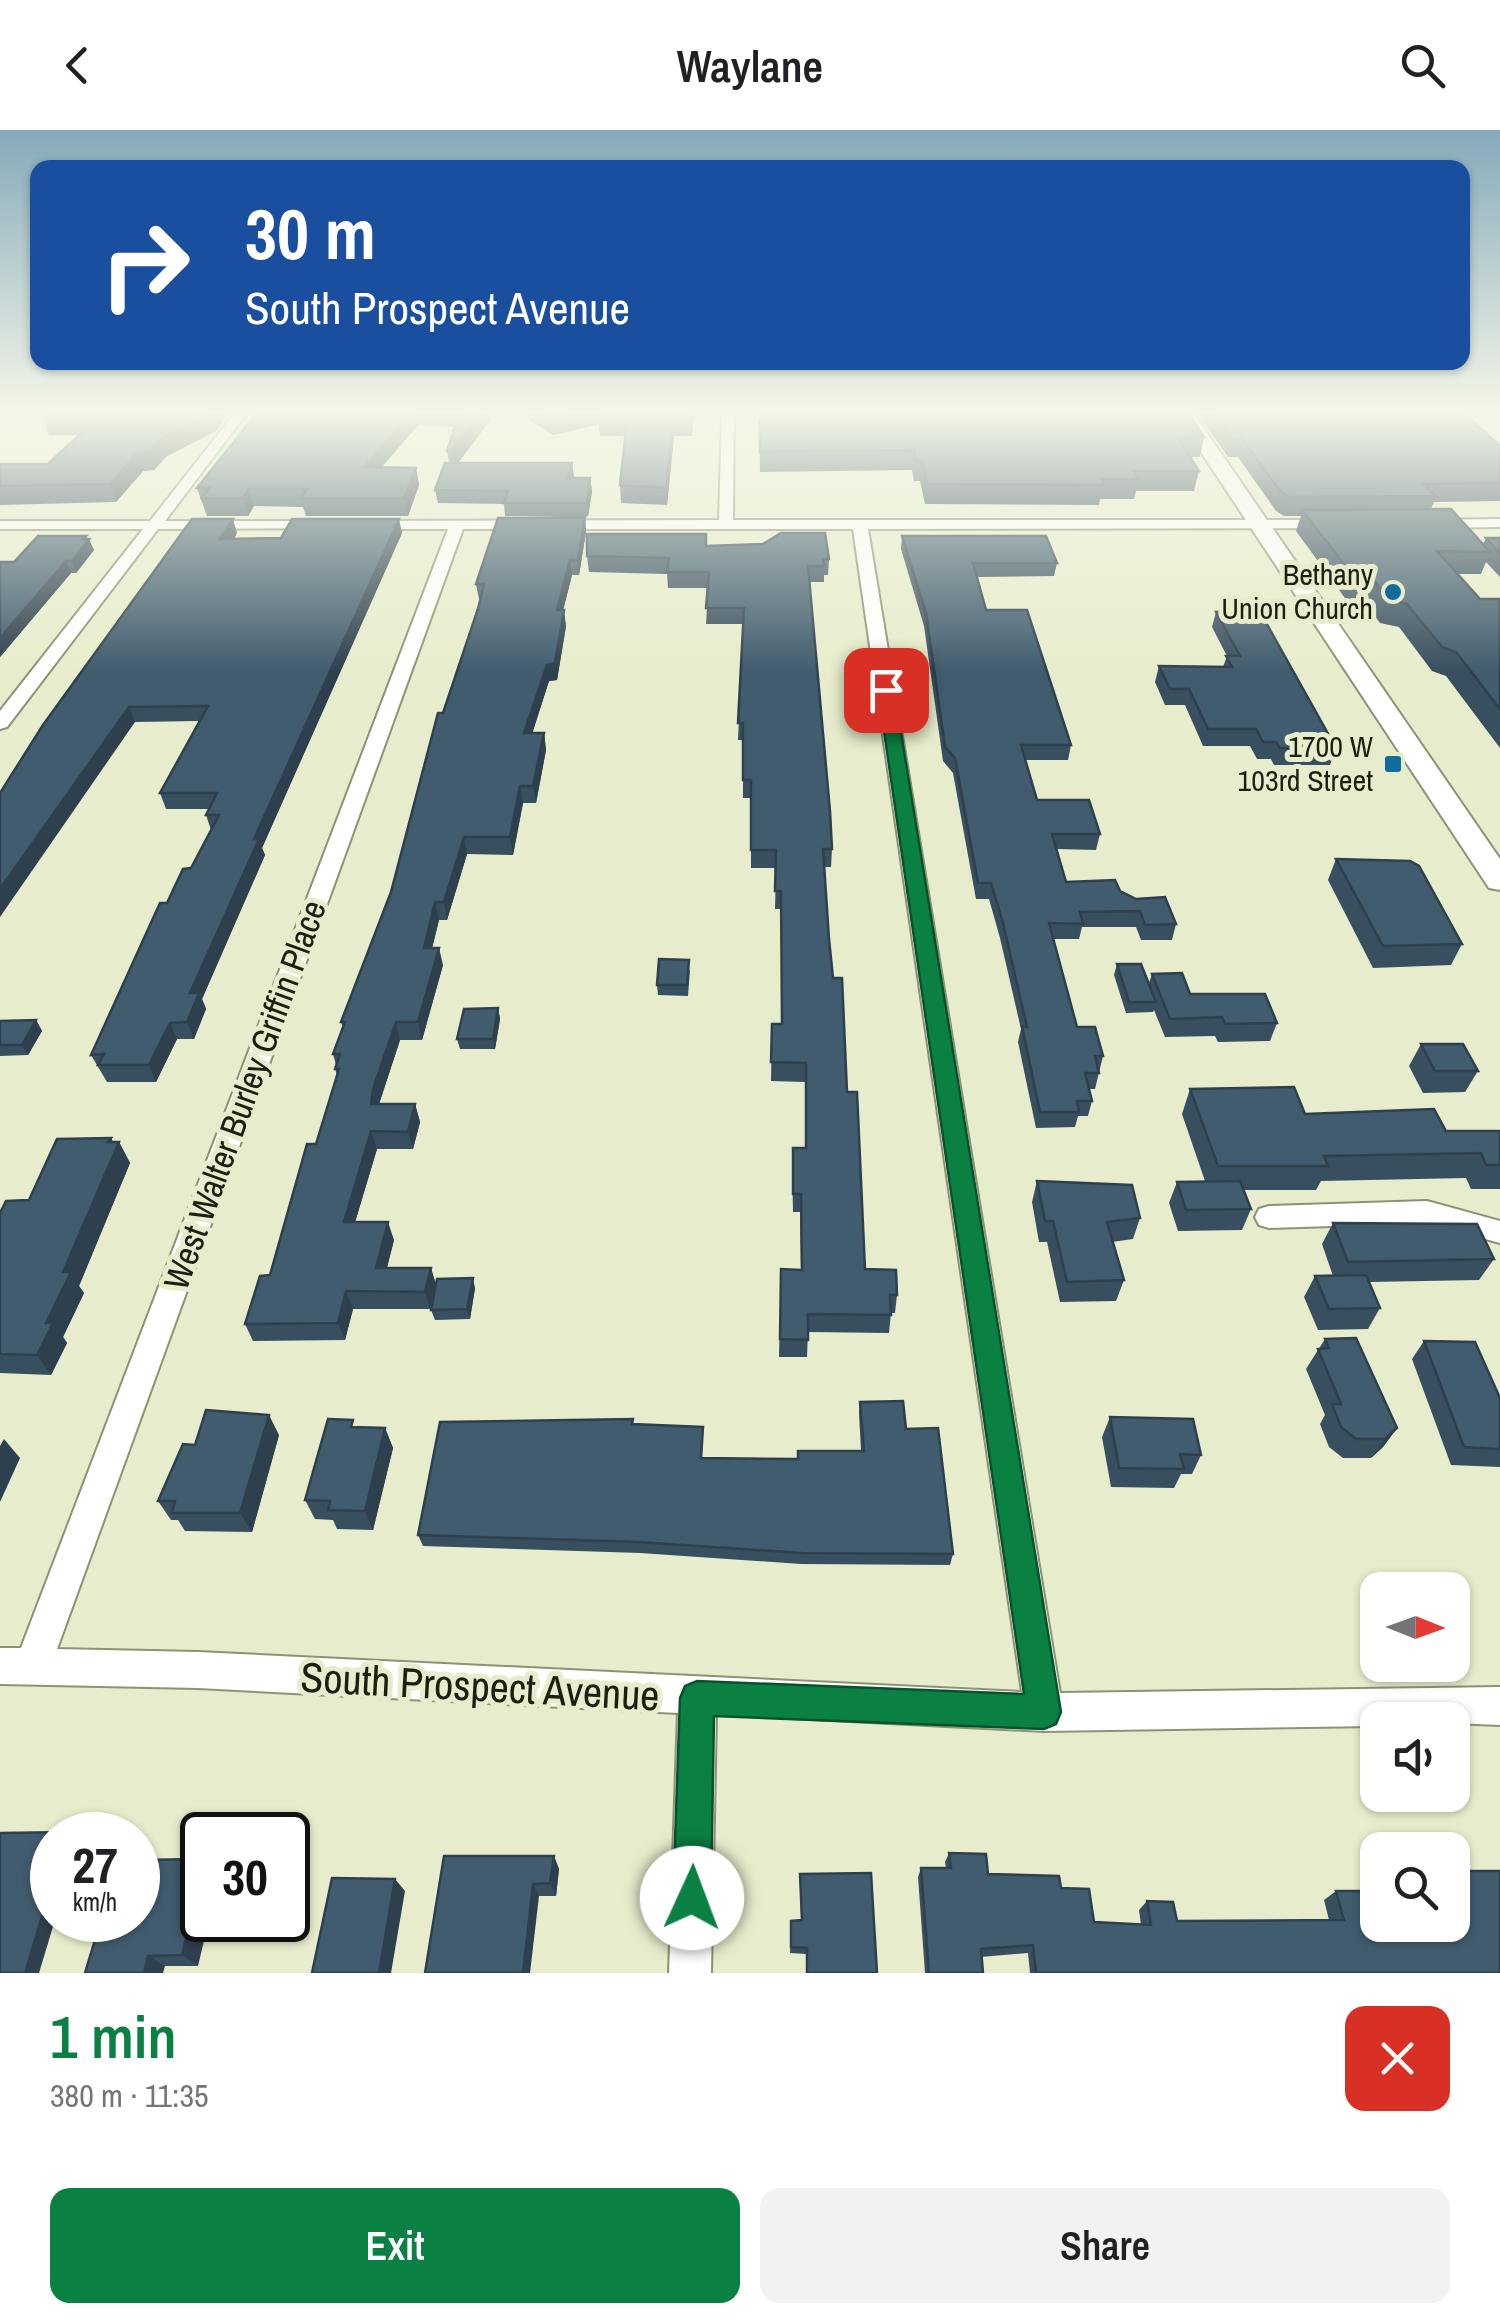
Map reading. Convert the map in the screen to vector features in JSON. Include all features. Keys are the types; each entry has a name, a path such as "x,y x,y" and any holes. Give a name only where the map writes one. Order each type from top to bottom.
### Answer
{"main road":[{"path":"1243,500 1500,881"}],"street":[{"path":"0,723 170,500"},
{"path":"726,500 726,524"},
{"path":"1402,524 1500,523"},
{"path":"860,524 1044,1712"},
{"path":"0,525 1343,524"},
{"name":"West Walter Burley Griffin Place","path":"16,1665 456,525"},
{"path":"1269,1218 1427,1212 1500,1232"},
{"name":"South Prospect Avenue","path":"16,1665 1044,1712 1500,1706"},
{"path":"690,1973 697,1698"}],"building":[{"path":"505,500 587,500 587,503 504,503"},
{"path":"1451,509 1490,552 1437,551 1480,599 1500,599 1500,709 1456,652 1442,647 1407,604 1389,600 1372,578 1355,578 1302,510"},
{"path":"585,517 578,560 570,560 557,610 564,610 555,663 547,665 524,733 544,733 533,786 520,786 510,837 464,837 444,902 435,902 424,948 439,948 418,1022 396,1022 371,1104 415,1104 408,1132 371,1131 344,1222 388,1222 376,1268 431,1268 425,1292 346,1291 338,1323 245,1324 260,1276 270,1275 307,1144 316,1144 339,1069 335,1069 340,1054 333,1054 345,1022 341,1022 391,892 438,713 443,713 478,609 484,584 476,584 498,518"},
{"path":"192,519 233,519 220,539 281,538 292,519 399,519 254,839 259,839 190,993 199,993 187,1022 170,1023 149,1065 98,1065 104,1054 91,1055 160,903 167,903 183,869 191,868 219,815 206,815 217,793 160,793 208,706 129,707 0,889 0,793 43,725"},
{"path":"781,533 825,533 829,559 823,559 824,566 808,566 830,811 832,849 823,849 829,939 833,978 842,978 847,1092 857,1092 865,1269 896,1270 897,1295 890,1295 891,1315 808,1314 808,1340 780,1339 781,1269 802,1270 801,1194 793,1194 793,1148 806,1148 806,1063 771,1062 772,1024 782,1024 781,891 775,891 776,850 751,850 751,780 743,780 743,723 738,723 744,608 706,608 709,572 667,572 669,558 587,556 587,534 706,534 706,546 763,544"},
{"path":"38,536 89,539 0,638 0,562 14,562"},
{"path":"902,536 1046,536 1057,563 973,563 986,610 1027,610 1071,745 1021,745 1037,800 1089,800 1100,834 1052,834 1066,882 1115,880 1120,891 1136,899 1165,897 1176,924 1145,925 1140,911 1080,912 1083,924 1049,923 1077,1027 1095,1027 1103,1056 1095,1056 1099,1073 1085,1073 1092,1101 1077,1101 1079,1112 1040,1112 1022,1026 1027,1027 1003,923 991,883 978,883 955,758 945,747 926,613"},
{"path":"1486,538 1500,538 1500,554"},
{"path":"1259,610 1336,748 1280,748 1276,742 1263,742 1256,729 1208,729 1189,689 1170,689 1159,666 1232,667 1226,656 1240,656 1216,612"},
{"path":"1336,859 1410,861 1419,866 1462,944 1383,946"},
{"path":"659,959 689,960 687,985 657,985"},
{"path":"1117,964 1141,964 1156,1002 1129,1002"},
{"path":"1182,973 1190,994 1265,994 1277,1023 1225,1024 1222,1017 1170,1019 1152,974"},
{"path":"498,1008 493,1039 457,1039 464,1009"},
{"path":"36,1020 22,1045 0,1045 0,1021"},
{"path":"1421,1044 1463,1044 1478,1071 1435,1071"},
{"path":"1294,1087 1305,1114 1434,1109 1446,1131 1500,1131 1500,1165 1486,1165 1481,1153 1324,1156 1328,1166 1218,1166 1190,1089"},
{"path":"111,1138 108,1142 119,1142 63,1272 71,1272 46,1323 53,1323 37,1355 0,1354 0,1213 6,1201 29,1200 57,1139"},
{"path":"1037,1181 1132,1185 1140,1218 1107,1222 1124,1280 1067,1282 1053,1221 1045,1221"},
{"path":"1240,1181 1251,1209 1186,1210 1177,1182"},
{"path":"1333,1223 1477,1224 1494,1259 1348,1262"},
{"path":"1366,1275 1380,1308 1329,1309 1315,1276"},
{"path":"473,1278 467,1309 431,1310 437,1279"},
{"path":"1356,1338 1397,1428 1385,1439 1356,1439 1341,1427 1332,1404 1341,1404 1318,1349 1329,1348 1325,1339"},
{"path":"1424,1341 1475,1342 1500,1398 1500,1449 1464,1447"},
{"path":"903,1401 906,1429 938,1428 953,1554 802,1553 638,1542 418,1535 440,1422 633,1419 632,1424 703,1427 701,1458 798,1459 798,1451 864,1451 860,1402"},
{"path":"206,1410 269,1415 240,1513 172,1513 175,1501 158,1501 183,1444 195,1445"},
{"path":"1110,1417 1193,1419 1201,1455 1180,1454 1184,1469 1119,1468"},
{"path":"328,1419 353,1420 351,1427 385,1428 365,1511 328,1510 330,1501 305,1500"},
{"path":"0,1833 30,1833 30,1942 34,1942 25,1973 0,1973"},
{"path":"949,1853 986,1854 988,1874 1059,1876 1061,1888 1089,1889 1094,1922 1151,1925 1147,1901 1173,1902 1177,1921 1344,1920 1336,1891 1360,1891 1360,1942 1470,1942 1470,1871 1500,1871 1500,1973 1036,1973 1033,1945 981,1949 983,1973 929,1973 921,1868 951,1868"},
{"path":"444,1856 554,1856 550,1883 533,1884 523,1973 425,1973"},
{"path":"180,1859 180,1942 185,1942 182,1955 148,1956 144,1973 85,1973 94,1942 160,1942 160,1860"},
{"path":"871,1873 877,1973 807,1973 807,1948 791,1947 791,1921 802,1920 800,1874"},
{"path":"332,1878 395,1879 379,1973 312,1973"}],"place":[{"name":"Bethany Union Church","path":"1393,592"},
{"name":"1700 W 103rd Street","path":"1393,764"}],"route":[{"path":"692,1898 697,1698 1044,1712 886,690"}]}
